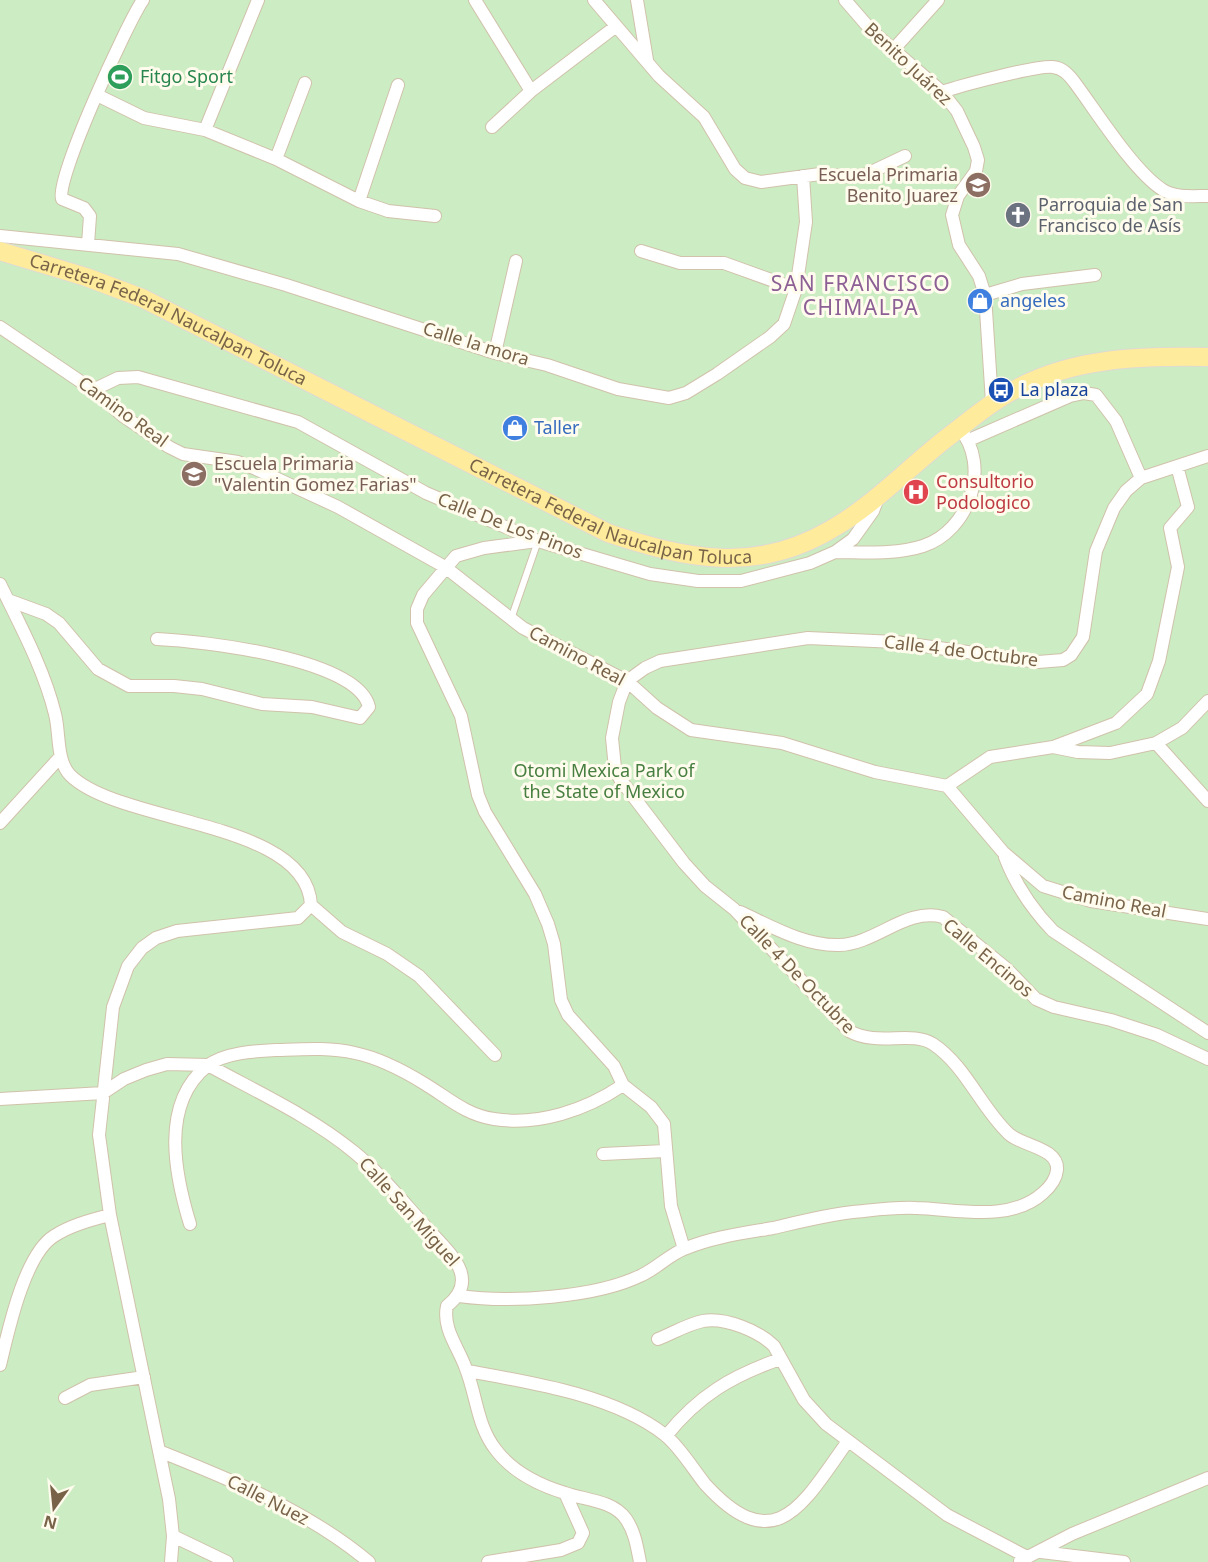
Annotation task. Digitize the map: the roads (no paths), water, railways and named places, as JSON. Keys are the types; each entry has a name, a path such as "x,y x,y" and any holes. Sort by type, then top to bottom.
{"main road":[{"name":"Carretera Federal Naucalpan Toluca","path":"0,251 86,277 142,298 608,533 651,547 698,557 740,559 780,552 832,530 964,434 992,402 1048,375 1099,361 1143,356 1208,357"}],"street":[{"path":"88,244 90,216 84,208 62,199 60,193 65,171 97,95 136,10 143,0"},
{"path":"205,130 258,0"},
{"path":"475,0 531,91"},
{"path":"594,0 659,76 704,117 735,169 745,178 769,182 803,176 867,174 905,156"},
{"path":"637,0 647,60"},
{"name":"Benito Juárez","path":"845,0 893,50 942,92 957,111 978,160 976,171 957,196 952,214 953,227 960,245 979,276 985,295 992,402"},
{"path":"893,50 938,0"},
{"path":"492,127 531,91 615,27"},
{"path":"942,92 1030,69 1055,67 1066,72 1134,161 1163,190 1175,195 1208,196"},
{"path":"276,159 305,83"},
{"path":"359,201 398,85"},
{"path":"97,95 144,118 205,130 276,159 359,201 388,211 435,216"},
{"name":"Calle la mora","path":"0,236 178,254 286,285 495,353 548,365 618,389 669,398 686,393 770,337 784,324 796,289 806,208 803,176"},
{"path":"640,250 680,263 730,265 796,289"},
{"path":"495,353 516,261"},
{"path":"985,295 1022,284 1095,275"},
{"name":"Camino Real","path":"0,327 93,390 123,416 169,447 197,457 238,462 270,474 338,507 445,567 511,619 627,681 657,708 691,730 782,743 874,772 947,786 1003,852 1043,886 1063,894 1208,919"},
{"name":"Calle De Los Pinos","path":"93,390 118,378 138,377 270,412 307,427 426,493 538,541 650,574 698,580 741,581 788,571 835,552 860,531 880,493"},
{"path":"835,552 883,552 923,546 951,528 971,499 974,488 974,462 964,434 1070,396 1084,393 1096,395 1116,421 1141,478"},
{"name":"Calle 4 de Octubre","path":"627,681 645,668 676,657 808,638 896,642 1038,662 1063,660 1071,655 1083,637 1092,569 1106,525 1126,491 1141,478 1208,456"},
{"path":"947,786 990,757 1053,747 1116,723 1138,705 1153,681 1178,567 1170,528 1188,507 1177,466"},
{"path":"459,1296 511,1297 603,1290 643,1275 684,1249 671,1206 664,1124 660,1116 623,1085 614,1066 568,1015 561,1000 554,944 548,924 535,894 485,813 478,795 462,716 417,622 417,609 423,595 456,556 468,551 538,541"},
{"path":"0,584 51,696 61,756 68,773 84,786 108,797 227,832 268,850 291,867 306,883 311,905 342,932 387,954 419,976 495,1055"},
{"path":"8,600 46,614 59,623 98,669 129,686 174,686 202,689 262,704 312,707 360,718 369,707 368,700 361,691 345,679 312,664 187,640 157,639"},
{"name":"Calle 4 De Octubre","path":"627,681 615,717 612,738 615,768 632,796 684,863 705,886 734,909 849,1031 873,1040 921,1040 932,1044 976,1090 997,1122 1012,1137 1054,1158 1057,1167 1056,1178 1049,1188 1021,1207 1000,1212 914,1207 850,1212 732,1236 684,1249"},
{"path":"1053,747 1095,754 1135,749 1156,743 1182,728 1208,701"},
{"path":"1156,743 1208,801"},
{"path":"0,823 61,756"},
{"path":"1003,852 1013,879 1036,914 1053,931 1208,1033"},
{"path":"171,1562 173,1536 159,1451 110,1215 99,1135 113,1007 128,966 142,948 156,938 177,931 298,918 311,905"},
{"name":"Calle Encinos","path":"734,909 801,938 839,945 864,941 918,916 931,914 943,917 1007,969 1036,999 1054,1007 1111,1020 1157,1035 1208,1059"},
{"path":"190,1224 176,1166 176,1126 189,1088 208,1065 230,1056 307,1049 355,1053 392,1066 464,1110 497,1120 549,1117 570,1112 606,1097 623,1085"},
{"name":"Calle San Miguel","path":"103,1093 124,1079 168,1064 208,1065 311,1121 373,1168 456,1262 462,1273 463,1283 459,1296 447,1306 445,1316 467,1371 483,1430 496,1450 532,1480 612,1507 626,1518 635,1538 640,1562"},
{"path":"0,1099 103,1093"},
{"path":"603,1154 665,1151"},
{"path":"0,1365 14,1309 39,1254 52,1237 75,1225 110,1215"},
{"path":"658,1339 705,1320 744,1328 768,1340 804,1400 826,1424 947,1515 1023,1559 1041,1552 1080,1530 1208,1478"},
{"path":"666,1436 689,1409 714,1388 780,1359"},
{"path":"467,1371 533,1383 612,1407 637,1418 666,1436 725,1506 743,1519 764,1523 792,1515 848,1441"},
{"path":"65,1398 90,1385 144,1377"},
{"name":"Calle Nuez","path":"159,1451 234,1481 273,1501 326,1530 369,1562"},
{"path":"488,1562 561,1550 578,1544 583,1533 565,1493"},
{"path":"173,1536 227,1562"},
{"path":"1041,1552 1124,1562"}],"lane":[{"path":"511,619 538,541"}],"place":[{"name":"Fitgo Sport","path":"120,77"},
{"name":"Escuela Primaria Benito Juarez","path":"978,185"},
{"name":"Parroquia de San Francisco de Asís","path":"1018,215"},
{"name":"angeles","path":"980,301"},
{"name":"La plaza","path":"1001,390"},
{"name":"Taller","path":"515,428"},
{"name":"Escuela Primaria \"Valentin Gomez Farias\"","path":"194,474"},
{"name":"Consultorio Podologico","path":"916,492"}],"district":[{"name":"SAN FRANCISCO CHIMALPA","path":"861,296"}],"park label":[{"name":"Otomi Mexica Park of the State of Mexico","path":"604,781"}]}
